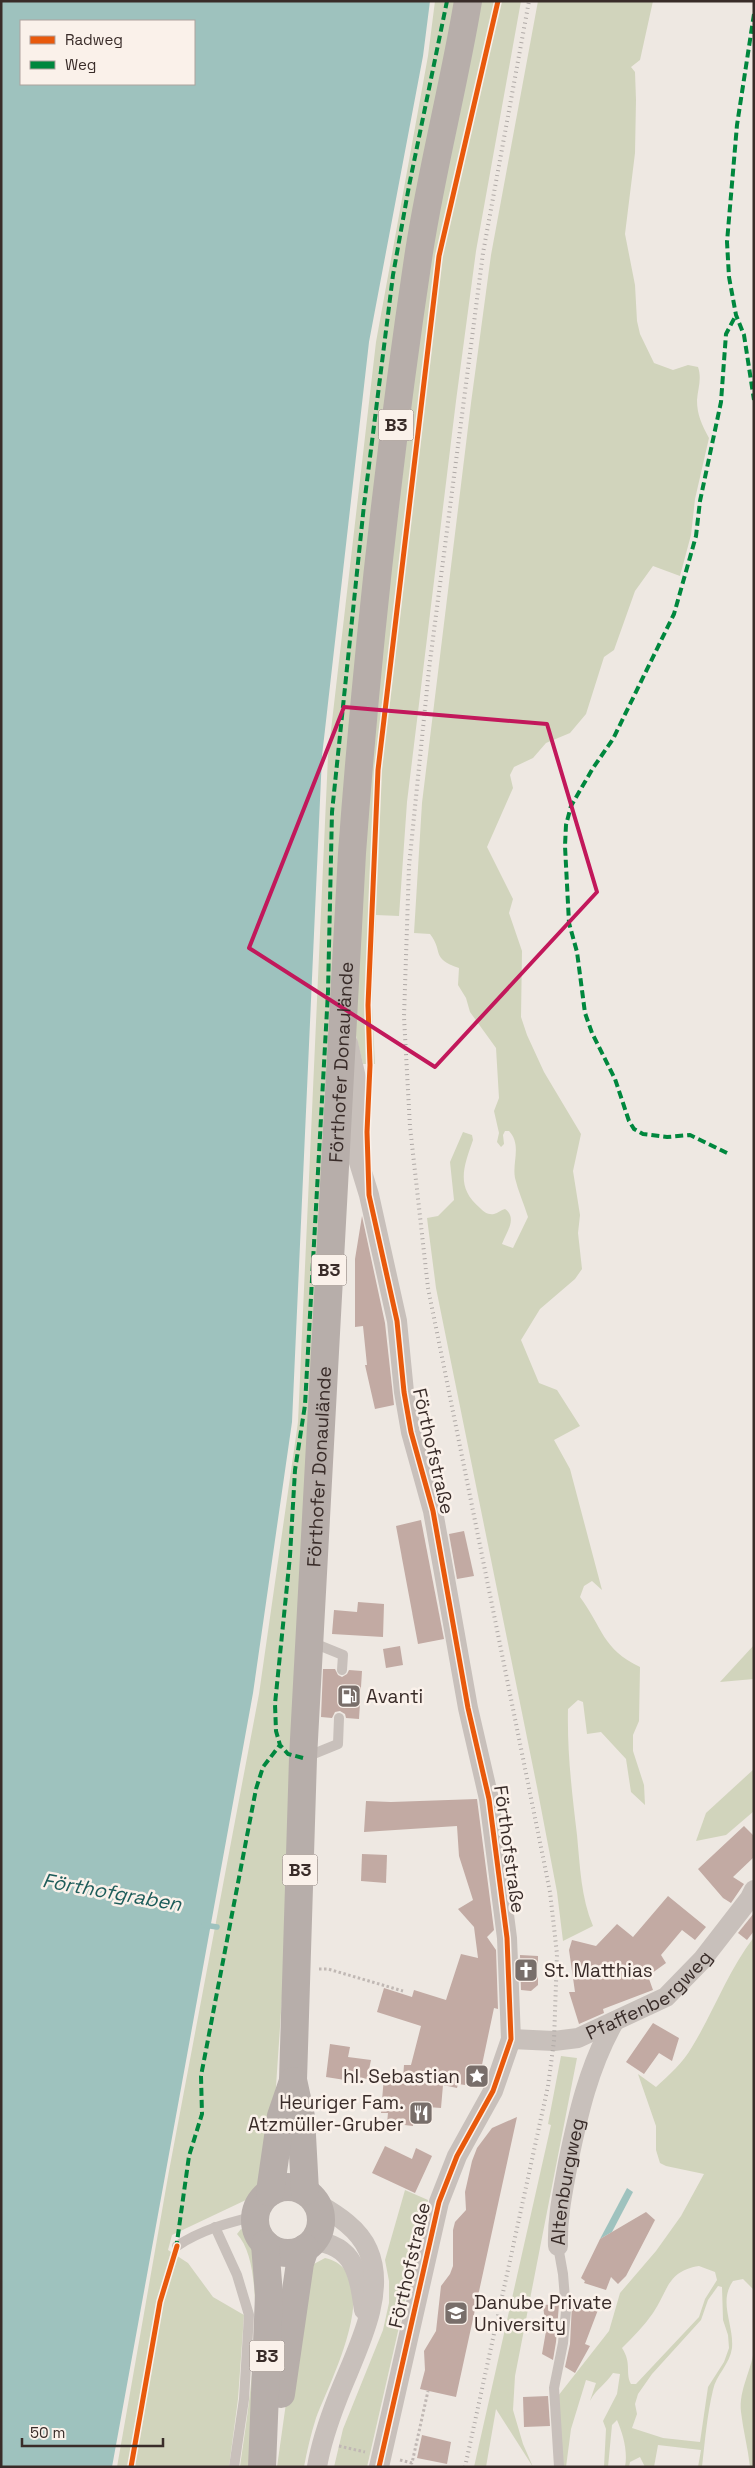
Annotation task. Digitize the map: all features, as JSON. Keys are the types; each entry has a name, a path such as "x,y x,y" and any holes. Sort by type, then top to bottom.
{"main road":[{"name":"Förthofer Donaulände","path":"312,2198 301,2117 293,2080 303,1758 352,853 361,734 400,386 420,250 468,1"},
{"name":"Förthofer Donaulände","path":"270,2192 281,2116 293,2080"},
{"path":"270,2192 288,2186 312,2198"},
{"name":"B3","path":"264,2467 269,2295 265,2244 255,2226 255,2216 262,2198 270,2192"},
{"name":"B3","path":"264,2467 278,2415 300,2263 309,2244 318,2234 321,2219 312,2198"},
{"path":"265,2244 285,2253 309,2244"}],"street":[{"name":"Förthofstraße","path":"343,1022 356,1078 354,1146 369,1196 397,1322 410,1432 433,1511 468,1708 490,1799 507,1938 511,2038 493,2091 457,2156 439,2202 381,2459"},
{"name":"Pfaffenbergweg","path":"511,2038 554,2041 578,2038 666,1996 702,1960 750,1898 754,1890"},
{"name":"Altenburgweg","path":"558,2246 557,2218 574,2134 590,2071 614,2022"},
{"path":"312,2198 348,2225 368,2248 373,2264 374,2279 366,2324 328,2424 317,2467"},
{"path":"309,2244 335,2246 354,2266 359,2279 366,2324"}],"lane":[{"path":"310,1641 343,1655 342,1670"},
{"path":"303,1758 338,1744 339,1718"},
{"path":"177,2246 193,2236 215,2227 255,2216"},
{"path":"215,2227 237,2275 249,2315 244,2399 234,2467"},
{"name":"Altenburgweg","path":"558,2246 566,2310 564,2343 554,2388 559,2467"}],"path":[{"path":"311,1968 328,1969 403,1992"},
{"path":"349,2448 381,2459 412,2462 428,2391"}],"highlighted area":[{"path":"344,707 547,724 597,892 435,1067 249,948"}],"green space":[{"path":"435,1 459,1 391,385 274,2116 259,2182 248,2199 172,2235 168,2250 188,2263 213,2297 244,2315 238,2399 229,2467 117,2467 169,2171 259,1694 298,1422 328,756 376,342 428,56"},
{"path":"478,1 521,1 476,251 456,401 407,802 399,916 376,915 372,1005 375,1064 363,1064 352,1020 370,745 429,252"},
{"path":"538,1 653,1 640,60 631,67 635,72 635,153 625,234 635,285 637,321 640,334 654,363 673,370 688,365 698,367 700,380 697,400 698,410 709,438 695,499 691,535 680,576 653,566 635,591 614,650 604,657 586,714 570,733 546,743 533,758 514,767 510,775 513,788 487,847 513,899 509,913 522,951 521,1017 544,1072 581,1134 573,1171 580,1215 578,1233 582,1269 575,1279 540,1309 521,1340 539,1383 557,1390 580,1426 554,1440 570,1469 602,1590 592,1581 584,1586 580,1597 610,1645 627,1660 640,1667 639,1721 633,1735 633,1751 644,1785 645,1805 631,1792 626,1759 601,1732 587,1734 583,1702 578,1700 568,1709 570,1772 580,1870 583,1893 593,1926 563,1941 557,1892 537,1787 436,1288 427,1218 438,1216 454,1200 450,1162 463,1132 472,1135 473,1140 465,1167 464,1184 467,1192 472,1200 486,1213 494,1214 505,1209 511,1217 510,1226 502,1244 513,1248 528,1217 515,1178 516,1148 513,1136 509,1131 505,1131 503,1135 504,1144 501,1147 497,1142 499,1133 494,1111 499,1098 496,1048 470,1012 466,998 458,985 459,968 441,958 430,934 414,933 422,803 471,403 491,255"},
{"path":"754,1645 754,1679 720,1682"},
{"path":"754,1769 754,1811 726,1835 696,1841 706,1813"},
{"path":"754,1937 754,2294 753,2289 743,2279 733,2281 729,2289 727,2305 732,2348 729,2359 713,2390 702,2467 698,2467 701,2450 658,2445 654,2467 645,2467 640,2457 630,2462 629,2467 625,2467 624,2443 617,2420 612,2425 608,2467 604,2467 606,2429 603,2421 617,2394 620,2374 613,2373 590,2401 596,2383 586,2380 571,2429 566,2467 562,2467 558,2396 609,2331 620,2293 656,2251 681,2216 704,2174 660,2163 656,2150 656,2126 638,2074 656,2087 680,2064 700,2033","holes":["699,2266 715,2272 717,2280 705,2299 699,2317 636,2384 631,2384 628,2376 627,2358 622,2348 650,2318 674,2277 680,2272","718,2286 722,2287 723,2320 728,2335 729,2348 724,2362 708,2387 700,2442 663,2438 632,2428 637,2414 635,2404 638,2394 652,2374 701,2320 708,2300"]},
{"path":"561,2056 577,2058 515,2376 513,2410 523,2444 533,2467 496,2409 486,2467 474,2467 551,2125 548,2124"},
{"path":"405,2190 428,2200 367,2467 334,2467 343,2429 383,2330 389,2303 389,2281 385,2260"},
{"path":"241,2229 244,2230 259,2266 250,2467 240,2467 251,2381 255,2311 253,2279 247,2253 237,2234"},
{"path":"325,2258 343,2268 352,2284 353,2306 349,2330 332,2380 316,2418 304,2467 277,2467 296,2332 312,2265"},
{"path":"754,2347 754,2467 750,2467 741,2404"}],"water":[{"path":"1,1 430,1 423,56 369,342 322,756 292,1422 253,1693 112,2467 1,2467"},
{"path":"627,2188 633,2192 612,2232 600,2239"}],"building":[{"path":"362,1216 385,1323 394,1405 375,1409 365,1365 367,1365 363,1326 355,1327 355,1259"},
{"path":"421,1520 444,1639 418,1644 396,1526"},
{"path":"464,1531 474,1576 457,1579 449,1534"},
{"path":"358,1602 384,1604 383,1637 332,1634 334,1610 357,1612"},
{"path":"400,1646 403,1665 386,1668 383,1649"},
{"path":"323,1669 335,1669 338,1675 342,1677 349,1670 362,1671 359,1719 346,1718 345,1714 340,1711 335,1712 332,1718 321,1717"},
{"path":"477,1799 494,1930 487,1937 496,1950 498,2009 494,2008 479,2079 466,2076 465,2085 458,2084 457,2088 443,2085 441,2108 414,2106 413,2126 387,2123 388,2113 381,2113 384,2076 403,2078 404,2065 411,2065 421,2026 377,2012 384,1988 412,1997 414,1990 446,2000 461,1954 478,1958 474,1927 458,1909 473,1900 459,1856 457,1826 364,1832 366,1801"},
{"path":"744,1826 754,1836 754,1857 733,1877 744,1884 731,1903 723,1898 698,1869"},
{"path":"362,1854 387,1855 386,1883 361,1881"},
{"path":"668,1896 706,1927 695,1940 682,1930 661,1955 666,1963 648,1976 653,1990 603,2009 604,2013 579,2024 569,1992 575,1992 569,1950 572,1940 596,1946 617,1924 633,1937"},
{"path":"754,1913 754,1931 747,1940 738,1933"},
{"name":"St. Matthias","path":"520,1955 538,1956 538,1985 531,1991 521,1990"},
{"path":"653,2023 679,2038 672,2061 659,2053 644,2074 626,2062"},
{"path":"330,2044 350,2047 348,2057 371,2060 367,2079 354,2076 345,2080 326,2077"},
{"path":"517,2117 456,2397 420,2389 425,2370 424,2351 436,2331 441,2286 450,2274 453,2266 453,2230 455,2222 466,2210 465,2192 472,2161 477,2148 492,2128"},
{"path":"385,2146 412,2159 416,2148 432,2156 415,2193 372,2173"},
{"path":"646,2212 655,2220 626,2276 618,2284 611,2277 606,2290 584,2283 585,2281 581,2278 600,2239"},
{"path":"601,2302 585,2344 590,2346 575,2373 565,2367 570,2344 572,2304"},
{"path":"559,2304 553,2360 542,2354 546,2331 543,2305"},
{"path":"548,2396 550,2426 524,2427 523,2397"},
{"path":"422,2435 451,2442 447,2464 417,2458"}],"waterway":[{"name":"Förthofgraben","path":"204,1925 217,1927"}],"railway":[{"path":"465,2467 548,2086 554,2041 557,1954 550,1892 428,1288 410,1127 404,1017 409,866 429,669 483,253 529,1"}],"marked path":[{"path":"303,1758 288,1754 280,1745 276,1731 275,1704 290,1556 295,1470 305,1405 328,992 332,812 364,505 393,275 409,186 447,1"},
{"path":"754,14 737,125 727,242 729,277 736,315 744,335 754,400"},
{"path":"727,1153 690,1135 667,1137 643,1134 634,1129 629,1121 615,1079 592,1033 585,1013 577,952 569,923 565,846 566,825 571,806 593,768 613,739 674,614 696,536 700,501 721,402 726,334 736,315"},
{"path":"176,2249 189,2156 202,2114 201,2076 256,1789 263,1767 280,1745"}],"cycle path":[{"path":"379,2467 439,2202 457,2156 493,2091 511,2039 507,1938 489,1799 468,1708 433,1511 411,1432 404,1392 397,1321 369,1195 367,1132 370,1065 368,1005 378,770 439,256 498,1"},
{"path":"131,2467 160,2302 177,2246"}],"place":[{"name":"Avanti","path":"349,1696"},
{"name":"St. Matthias","path":"526,1970"},
{"name":"hl. Sebastian","path":"477,2076"},
{"name":"Heuriger Fam. Atzmüller-Gruber","path":"421,2113"},
{"name":"Danube Private University","path":"456,2313"}]}
